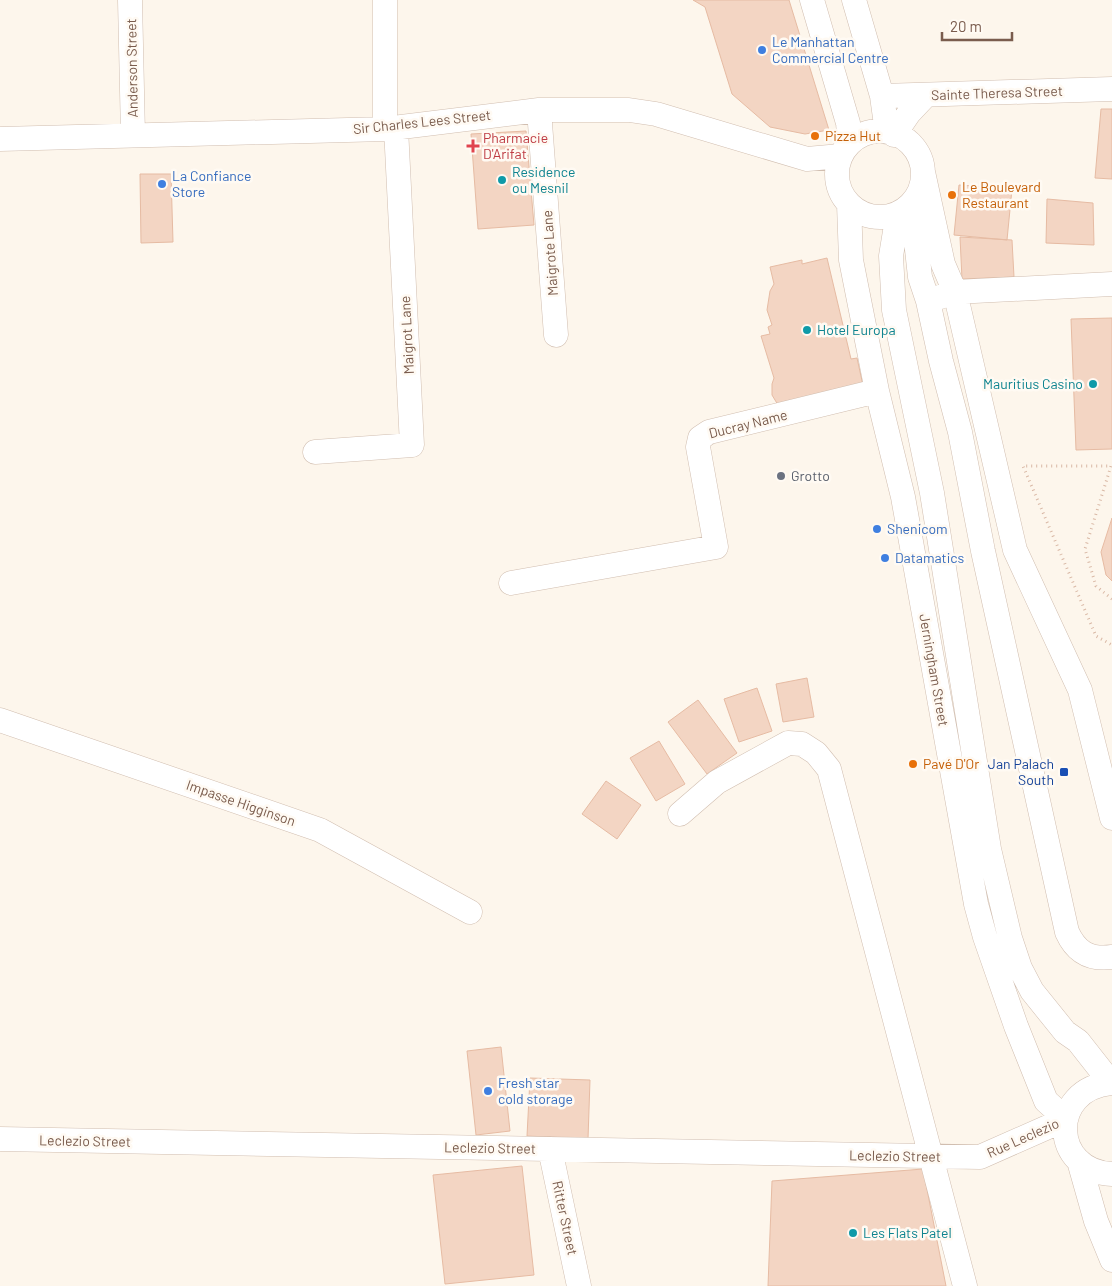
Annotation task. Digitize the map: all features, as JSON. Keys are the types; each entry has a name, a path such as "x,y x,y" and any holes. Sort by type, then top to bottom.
{"street":[{"name":"Anderson Street","path":"130,0 133,136"},
{"path":"385,0 391,128"},
{"path":"812,0 848,124 846,149 837,168 837,181 844,195 863,214 881,217 905,208 920,189 923,172"},
{"path":"854,0 891,134"},
{"name":"Sainte Theresa Street","path":"882,96 1112,89"},
{"path":"891,134 926,95"},
{"name":"Sir Charles Lees Street","path":"0,140 391,128 539,110 629,110 656,114 807,159 844,195"},
{"name":"Maigrote Lane","path":"539,110 556,335"},
{"name":"Maigrot Lane","path":"315,452 412,446 391,128"},
{"path":"846,149 864,134 875,132 901,137 912,146 919,158 944,264 955,292 1015,550 1080,690 1112,818"},
{"name":"Sir Charles Lees Street","path":"807,159 846,149"},
{"name":"Jerningham Street","path":"844,195 851,260 877,391 903,497 976,904 985,937 1016,1026 1046,1101 1066,1119"},
{"path":"905,208 920,277 928,301 941,361 960,432 987,570 1067,932 1072,942 1090,956 1112,957"},
{"name":"Jerningham Street","path":"905,208 891,256 894,310 932,493 989,849 1008,929 1020,968 1032,991 1049,1014 1065,1032 1078,1041 1112,1082"},
{"path":"928,301 955,292 1112,284"},
{"name":"Ducray Name","path":"511,583 716,547 698,447 700,438 708,432 877,391"},
{"name":"Impasse Higginson","path":"0,720 320,830 470,912"},
{"path":"680,814 717,782 788,742 802,744 816,753 829,769 964,1286"},
{"path":"1112,1082 1096,1085 1082,1093 1072,1104 1066,1119 1065,1130 1067,1142 1079,1161 1090,1169 1102,1174 1112,1174"},
{"name":"Rue Leclezio","path":"980,1157 1066,1119"},
{"name":"Leclezio Street","path":"0,1139 980,1157"},
{"name":"Ritter Street","path":"550,1149 579,1286"},
{"path":"1079,1161 1096,1221 1112,1260"}],"path":[{"path":"1112,600 1096,586 1085,549 1111,466 1023,466 1096,636 1112,645"}],"building":[{"name":"Le Manhattan Commercial Centre","path":"693,0 789,0 829,130 805,134 770,127 732,94 705,7"},
{"path":"1101,109 1112,109 1112,179 1095,178"},
{"name":"Residence ou Mesnil","path":"526,131 534,225 478,229 471,134"},
{"path":"140,174 171,174 173,242 141,243"},
{"path":"959,185 1012,189 1007,240 954,235"},
{"path":"1047,199 1093,203 1094,245 1046,243"},
{"path":"960,237 1012,240 1014,277 962,279"},
{"name":"Hotel Europa","path":"827,258 851,359 857,358 864,390 778,405 772,395 774,378 761,336 770,334 768,327 772,325 767,310 770,291 774,284 770,267 802,260 802,264"},
{"name":"Mauritius Casino","path":"1112,318 1112,449 1076,450 1071,319"},
{"path":"1112,518 1112,581 1106,575 1101,552"},
{"path":"807,678 814,717 783,722 776,684"},
{"path":"757,688 772,731 739,742 724,699"},
{"path":"698,700 737,753 707,774 668,722"},
{"path":"659,741 685,784 656,801 630,758"},
{"path":"606,781 641,805 617,839 582,814"},
{"name":"Fresh star cold storage","path":"501,1047 510,1131 476,1135 467,1051"},
{"path":"530,1078 590,1080 588,1139 527,1136"},
{"path":"522,1166 534,1275 445,1284 433,1175"},
{"name":"Les Flats Patel","path":"923,1169 946,1286 768,1286 772,1181"}],"place":[{"name":"Le Manhattan Commercial Centre","path":"762,50"},
{"name":"Pizza Hut","path":"815,136"},
{"name":"Pharmacie D'Arifat","path":"473,146"},
{"name":"Residence ou Mesnil","path":"502,180"},
{"name":"La Confiance Store","path":"162,184"},
{"name":"Le Boulevard Restaurant","path":"952,195"},
{"name":"Hotel Europa","path":"807,330"},
{"name":"Mauritius Casino","path":"1093,384"},
{"name":"Grotto","path":"781,476"},
{"name":"Shenicom","path":"877,529"},
{"name":"Datamatics","path":"885,558"},
{"name":"Pavé D'Or","path":"913,764"},
{"name":"Jan Palach South","path":"1064,772"},
{"name":"Fresh star cold storage","path":"488,1091"},
{"name":"Les Flats Patel","path":"853,1233"}]}
